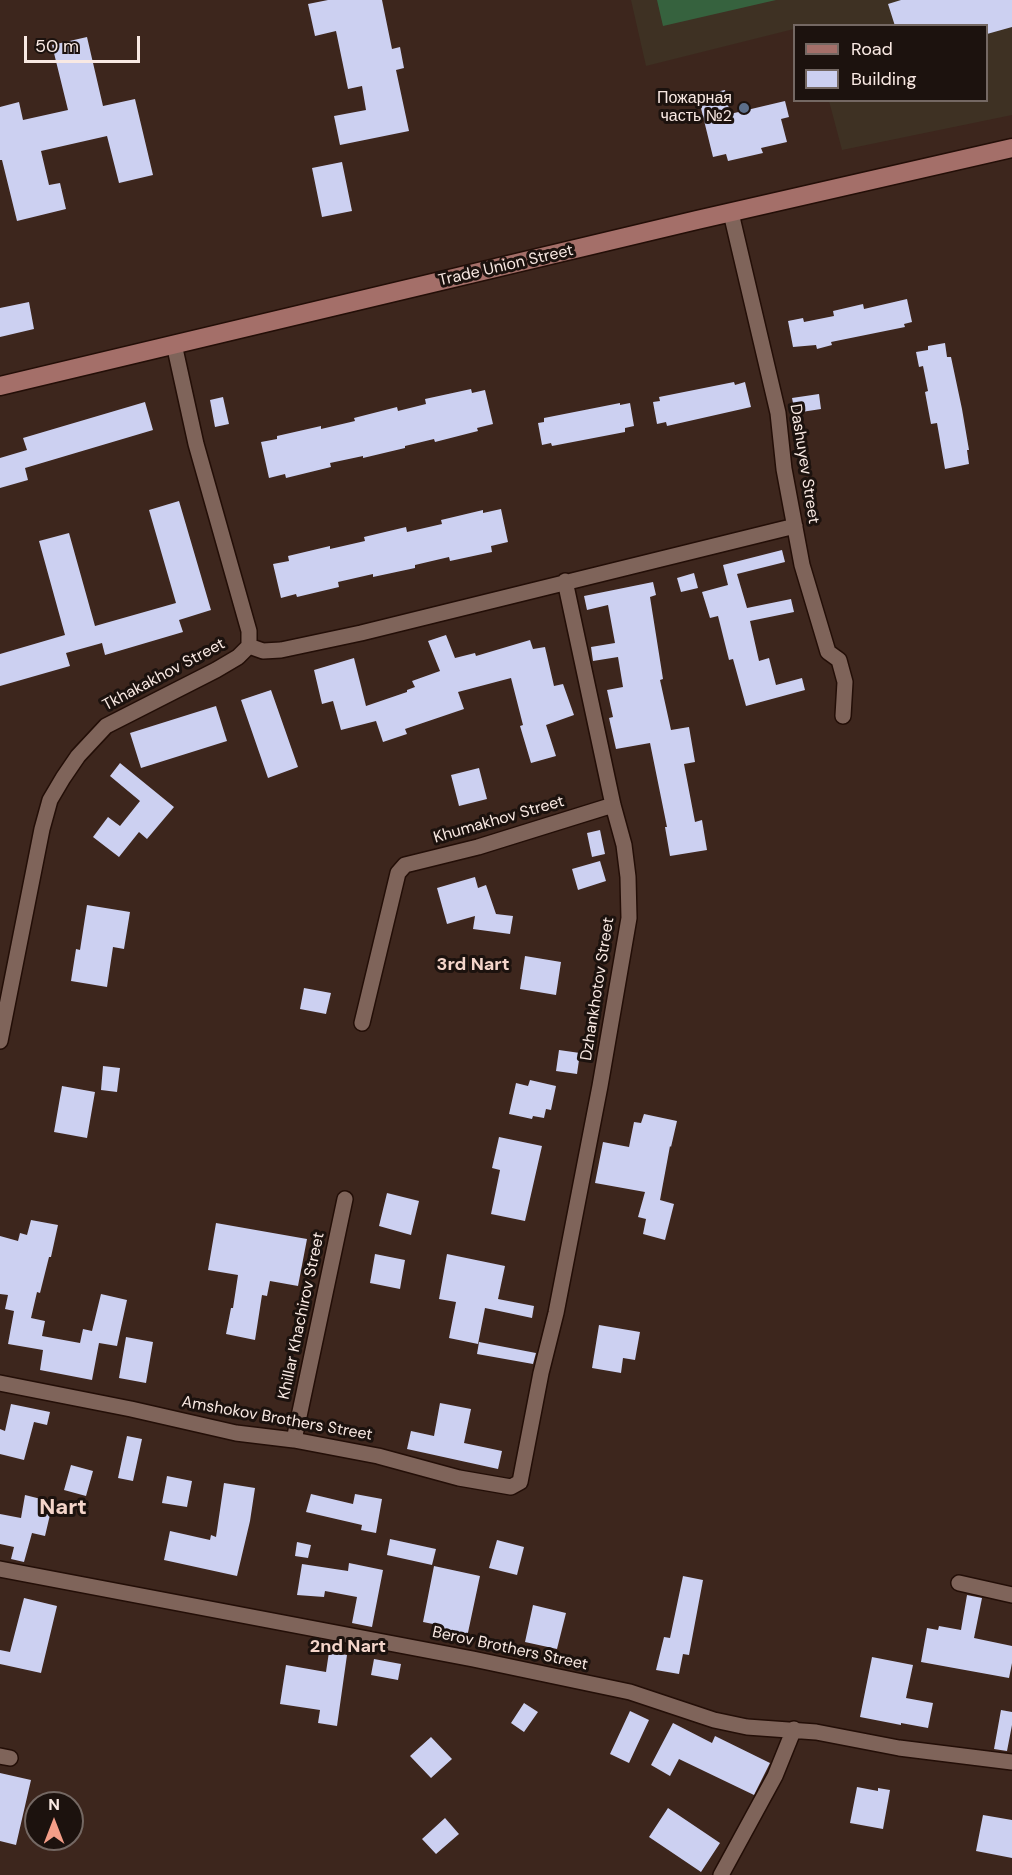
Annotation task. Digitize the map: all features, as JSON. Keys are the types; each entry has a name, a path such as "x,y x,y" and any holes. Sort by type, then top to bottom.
{"street":[{"name":"Trade Union Street","path":"0,386 1012,148"},
{"name":"Dashuyev Street","path":"731,213 778,413 784,469 802,565 828,652 839,660 845,681 843,716"},
{"path":"174,344 196,444 249,631 249,646"},
{"path":"565,581 795,526"},
{"name":"Tkhakakhov Street","path":"0,1041 42,829 50,800 78,756 106,726 216,670 238,657 249,646 263,651 280,650 361,633 565,581"},
{"name":"Dzhankhotov Street","path":"511,1487 520,1482 524,1469 541,1373 553,1327 600,1086 629,918 628,877 624,845 613,805 565,581"},
{"name":"Khumakhov Street","path":"362,1023 398,873 405,865 478,847 613,805"},
{"name":"Khillar Khachirov Street","path":"294,1440 345,1199"},
{"name":"Amshokov Brothers Street","path":"0,1383 236,1433 294,1440 378,1456 459,1478 511,1487"},
{"name":"Berov Brothers Street","path":"0,1569 473,1659 630,1692 714,1720 747,1727 816,1732 899,1748 1012,1762"},
{"path":"959,1583 1012,1595"},
{"path":"721,1875 775,1776 794,1730"}],"shaded area":[{"path":"631,0 1012,0 1012,115 842,150 829,102 988,102 988,24 793,24 793,29 646,66"}],"green space":[{"path":"657,0 776,0 663,26"}],"building":[{"path":"328,0 382,0 392,49 400,47 404,68 396,70 409,131 340,145 334,116 366,110 362,86 348,89 336,31 315,36 308,4"},
{"path":"901,0 1012,0 1012,27 988,34 988,24 894,24 888,4"},
{"path":"87,37 103,106 135,99 153,175 119,183 107,136 41,151 49,185 60,183 66,209 17,221 2,160 0,160 0,107 19,102 23,120 68,110 52,45"},
{"path":"725,90 730,114 785,101 789,117 781,119 787,142 761,148 763,153 728,161 726,154 713,157 698,96"},
{"path":"342,162 352,211 322,217 312,168"},
{"path":"907,299 912,322 904,324 905,327 831,342 832,345 817,349 816,345 793,347 788,321 803,318 804,322 834,316 833,311 863,304 864,309"},
{"path":"29,302 34,329 0,337 0,308"},
{"path":"945,343 947,357 951,357 962,409 969,464 945,469 937,423 931,424 923,366 919,367 916,352 928,350 928,346"},
{"path":"734,382 735,385 745,382 751,407 667,426 666,422 657,424 653,402 660,401 659,397"},
{"path":"471,389 472,393 485,390 493,424 477,428 478,431 435,442 434,439 363,458 363,456 330,463 331,467 286,478 285,474 269,478 261,442 321,426 321,429 355,421 354,418 397,407 398,411 426,404 425,399"},
{"path":"819,394 821,409 795,413 792,398"},
{"path":"223,397 229,424 215,427 210,400"},
{"path":"145,402 153,430 25,468 28,480 0,488 0,458 27,450 23,438"},
{"path":"620,403 620,405 630,403 634,426 625,428 625,432 552,446 551,443 542,445 538,423 544,422 544,418"},
{"path":"179,501 211,610 179,620 183,632 105,655 102,643 66,653 70,666 0,686 0,654 65,635 39,541 69,533 95,626 176,603 149,510"},
{"path":"501,509 508,542 491,546 492,552 450,561 449,557 415,565 415,568 338,582 339,587 297,597 296,594 281,598 273,564 289,561 288,556 365,541 364,537 406,527 407,532 442,524 441,520 483,510 483,513"},
{"path":"782,550 785,562 737,574 747,608 791,599 794,612 750,621 759,661 769,658 776,685 802,678 805,690 746,706 733,659 729,660 718,616 710,618 702,592 728,585 723,565"},
{"path":"694,573 698,588 681,592 677,578"},
{"path":"653,582 656,595 650,597 663,679 660,680 671,730 689,727 695,762 684,764 695,822 702,820 707,850 670,856 665,827 667,827 650,743 616,749 609,718 613,717 607,690 623,687 618,657 593,661 591,647 615,643 608,605 587,610 584,596"},
{"path":"446,635 455,658 475,653 476,656 530,640 533,649 545,647 554,686 563,684 574,715 546,725 556,756 531,763 520,726 523,725 511,678 458,692 464,709 405,729 407,734 383,742 376,721 341,730 333,701 322,704 314,670 354,658 366,706 407,692 415,687 412,681 440,671 428,641"},
{"path":"271,690 298,767 268,778 241,700"},
{"path":"216,706 227,741 141,768 130,733"},
{"path":"120,763 174,807 147,839 139,832 119,857 93,837 108,817 120,826 140,801 110,776"},
{"path":"479,768 487,799 459,806 451,775"},
{"path":"600,830 605,854 592,857 587,833"},
{"path":"600,861 606,881 578,890 572,869"},
{"path":"475,877 478,888 486,885 496,914 513,916 510,934 473,929 475,916 447,924 437,888"},
{"path":"87,905 130,912 124,949 113,947 107,987 71,981 76,949 80,950"},
{"path":"525,956 561,962 556,995 520,989"},
{"path":"304,988 331,993 326,1014 300,1009"},
{"path":"559,1050 580,1053 577,1074 556,1071"},
{"path":"103,1066 120,1068 117,1092 101,1090"},
{"path":"530,1080 556,1086 551,1110 546,1109 544,1118 533,1116 532,1119 509,1114 516,1083 528,1086"},
{"path":"62,1086 95,1092 87,1138 54,1132"},
{"path":"644,1114 677,1121 660,1200 674,1204 665,1240 643,1234 646,1219 638,1217 645,1192 595,1183 603,1142 629,1147 634,1122 641,1123"},
{"path":"499,1137 542,1146 525,1221 491,1214 500,1170 492,1168"},
{"path":"387,1193 419,1201 411,1235 379,1226"},
{"path":"31,1220 58,1225 51,1257 49,1257 40,1293 37,1292 31,1318 45,1321 42,1336 80,1343 83,1329 92,1331 101,1294 127,1300 117,1346 99,1343 92,1380 40,1370 43,1350 8,1344 14,1311 5,1309 8,1295 0,1294 0,1236 18,1241 20,1233 27,1235"},
{"path":"216,1223 307,1239 298,1286 270,1281 267,1296 262,1295 255,1340 226,1334 238,1275 208,1270"},
{"path":"375,1254 405,1260 400,1289 370,1283"},
{"path":"447,1254 505,1266 498,1299 534,1306 532,1318 485,1308 478,1344 449,1338 456,1302 439,1299"},
{"path":"599,1325 640,1332 635,1360 623,1358 621,1373 592,1368"},
{"path":"126,1337 153,1342 146,1383 119,1378"},
{"path":"479,1342 536,1353 533,1364 477,1354"},
{"path":"440,1403 471,1409 464,1443 502,1451 498,1469 407,1449 411,1431 434,1436"},
{"path":"11,1404 50,1412 47,1425 34,1422 24,1460 0,1454 0,1429 5,1431"},
{"path":"127,1436 142,1439 133,1481 118,1478"},
{"path":"71,1465 93,1471 86,1496 64,1490"},
{"path":"167,1476 192,1481 187,1507 162,1503"},
{"path":"224,1483 255,1488 237,1576 164,1560 170,1531 210,1540 211,1535 216,1537"},
{"path":"311,1494 353,1504 355,1494 382,1499 376,1533 361,1530 362,1525 306,1512"},
{"path":"25,1495 53,1502 45,1536 32,1533 24,1562 11,1559 14,1547 0,1544 0,1514 21,1518"},
{"path":"390,1539 436,1549 432,1565 387,1555"},
{"path":"497,1540 524,1547 517,1575 489,1568"},
{"path":"297,1542 311,1545 308,1558 295,1556"},
{"path":"349,1563 383,1570 372,1627 352,1623 357,1597 325,1591 324,1597 297,1595 302,1564 348,1571"},
{"path":"434,1566 480,1576 466,1642 441,1638 443,1626 423,1622"},
{"path":"683,1576 703,1580 689,1655 683,1654 679,1674 656,1670 664,1637 670,1638"},
{"path":"967,1595 982,1598 974,1638 1012,1646 1009,1678 921,1662 927,1628 938,1630 939,1626 961,1630"},
{"path":"24,1598 57,1606 41,1673 0,1664 0,1650 10,1652"},
{"path":"533,1605 566,1613 557,1649 525,1642"},
{"path":"329,1652 347,1655 337,1726 318,1723 320,1710 280,1704 286,1665 326,1672"},
{"path":"872,1657 913,1665 906,1698 933,1703 928,1728 860,1717"},
{"path":"374,1659 401,1664 398,1680 371,1675"},
{"path":"524,1703 538,1712 524,1732 511,1723"},
{"path":"1001,1710 1012,1712 1007,1751 994,1749"},
{"path":"630,1711 649,1720 629,1763 610,1754"},
{"path":"673,1723 712,1743 715,1736 770,1763 754,1795 679,1759 670,1776 651,1765"},
{"path":"431,1737 452,1759 431,1778 410,1756"},
{"path":"0,1773 31,1780 28,1791 24,1791 24,1810 16,1845 0,1841"},
{"path":"857,1787 878,1791 878,1788 890,1790 883,1829 850,1823"},
{"path":"668,1808 720,1843 701,1872 649,1837"},
{"path":"983,1815 1012,1820 1012,1858 976,1851"},
{"path":"445,1818 459,1834 436,1854 422,1839"}],"place":[{"name":"Пожарная часть №2","path":"744,108"}],"district":[{"name":"3rd Nart","path":"473,965"},
{"name":"Nart","path":"63,1508"},
{"name":"2nd Nart","path":"348,1647"}]}
